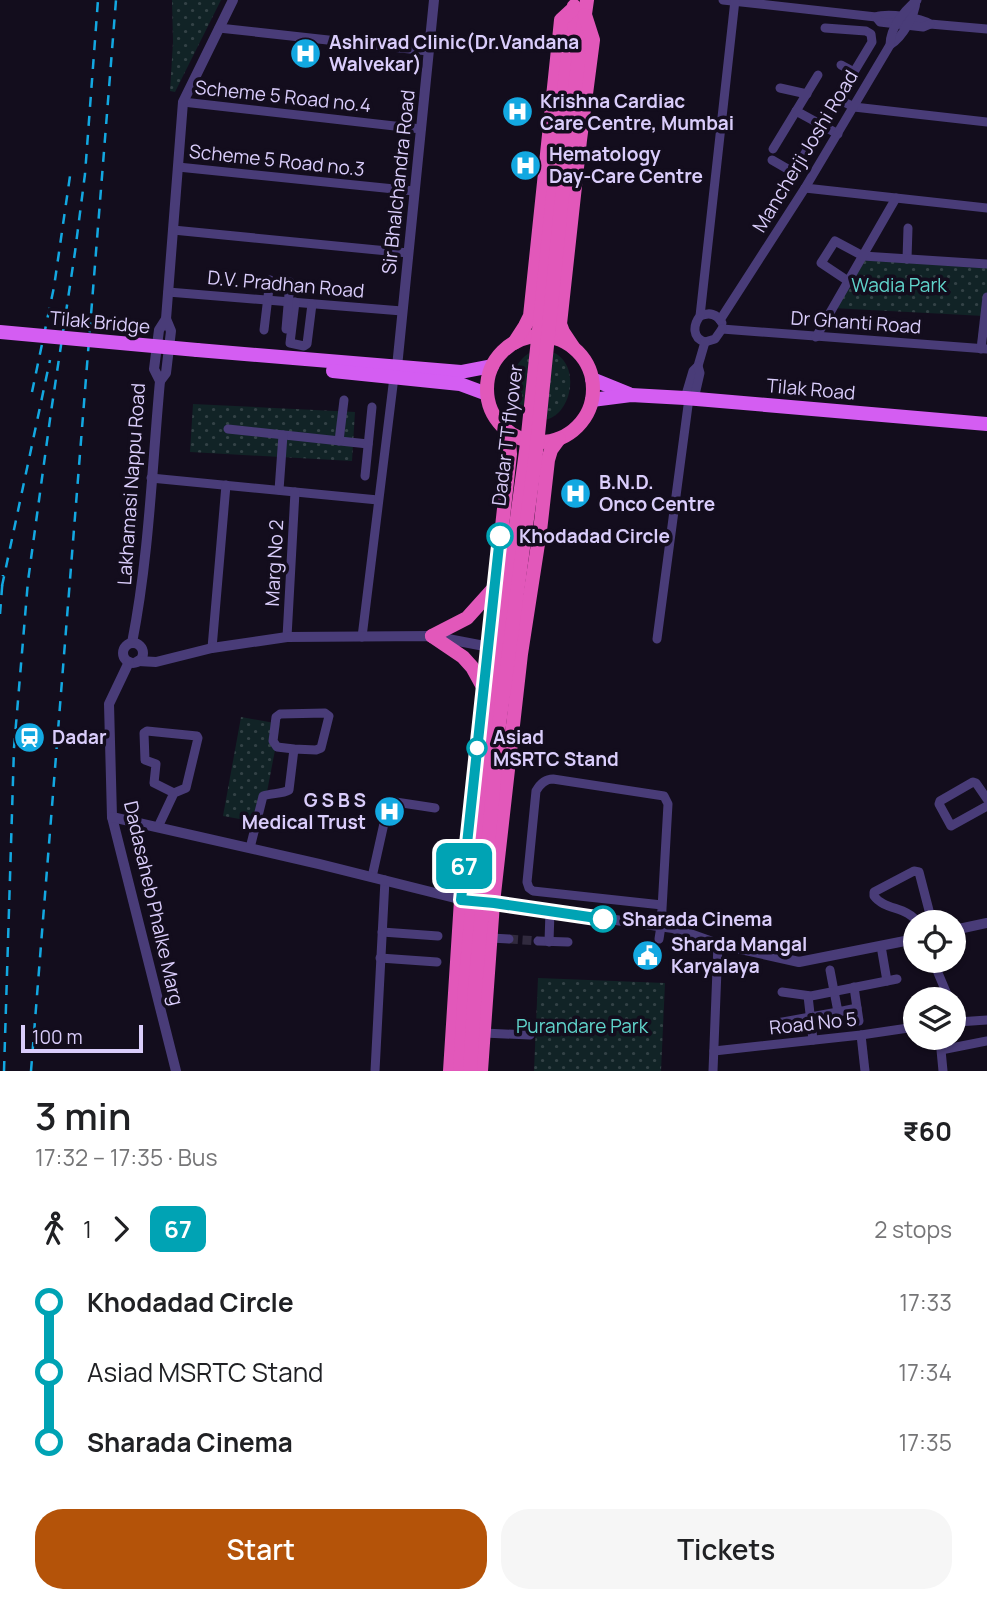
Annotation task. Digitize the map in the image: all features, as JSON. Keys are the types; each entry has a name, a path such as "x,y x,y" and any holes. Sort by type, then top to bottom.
{"highway":[{"path":"514,343 530,316 561,20 587,0"},
{"path":"573,55 578,8"},
{"path":"573,347 544,336 528,337 501,353 492,366 487,394 496,419 505,429 517,437 531,441 559,439 574,430 586,416 592,400 592,379 586,361 562,332 560,324 593,40 578,8"},
{"name":"Dadar TT flyover","path":"460,1071 467,962 489,724 527,443 573,55"},
{"name":"Dadar TT flyover","path":"470,1071 478,950 499,725 537,445 565,167 573,55"},
{"path":"450,1071 461,900 510,454 505,429"},
{"path":"481,1071 494,903 522,649 548,460 559,439"},
{"path":"501,530 540,531"},
{"path":"484,688 463,657 432,636 467,618 495,587"},
{"path":"477,751 510,752"}],"main road":[{"name":"Tilak Bridge","path":"0,332 197,354"},
{"name":"Tilak Bridge","path":"0,340 197,354"},
{"path":"197,354 395,372 461,372 492,366"},
{"path":"395,372 460,384 487,394"},
{"name":"Tilak Road","path":"592,379 631,395"},
{"name":"Tilak Road","path":"592,400 631,395 690,398 987,424"}],"street":[{"name":"Lakhamasi Nappu Road","path":"133,661 142,656 138,644 132,643 146,553 160,381 154,369 159,330 166,319 183,102 233,0"},
{"name":"Sir Bhalchandra Road","path":"362,636 402,311 434,0"},
{"path":"723,0 791,4 855,15 882,15 904,21 925,20 930,24 984,29 987,19"},
{"path":"657,639 690,398 700,373 698,366 705,342 696,337 694,331 700,316 735,1"},
{"name":"Mancherji Joshi Road","path":"705,342 715,339 877,68 890,44 890,36 904,21 908,7 916,1"},
{"path":"838,29 840,13"},
{"path":"853,30 855,15"},
{"path":"219,28 428,51"},
{"path":"772,160 793,171 872,42 872,37 866,31 825,28"},
{"path":"861,60 877,68"},
{"path":"841,65 854,72"},
{"path":"773,149 818,75"},
{"path":"845,86 861,95"},
{"path":"780,88 807,94"},
{"path":"838,99 854,107 987,122"},
{"name":"Scheme 5 Road no.4","path":"183,102 421,129"},
{"path":"796,111 838,134"},
{"path":"830,112 846,120"},
{"path":"815,137 831,146"},
{"path":"803,158 818,166"},
{"name":"Scheme 5 Road no.3","path":"178,167 414,191"},
{"path":"805,188 987,208"},
{"path":"816,337 896,198"},
{"path":"907,259 908,228"},
{"path":"173,230 408,253"},
{"path":"848,281 822,265 821,260 835,241 863,256 987,264"},
{"path":"264,330 270,280"},
{"path":"290,282 290,343 304,346 307,344 312,304"},
{"name":"D.V. Pradhan Road","path":"168,292 268,298 402,311"},
{"path":"984,349 987,297"},
{"path":"285,334 290,300"},
{"path":"700,316 711,313 721,325"},
{"name":"Dr Ghanti Road","path":"721,325 816,337 984,349"},
{"path":"339,441 344,400"},
{"path":"365,476 372,407"},
{"path":"228,429 368,444"},
{"path":"279,490 283,435"},
{"path":"366,458 383,460"},
{"path":"151,478 378,500"},
{"path":"212,648 226,485"},
{"name":"Marg No 2","path":"287,637 295,492"},
{"path":"133,661 156,662 212,648 287,637 432,636 488,647 522,649"},
{"name":"Dadasaheb Phalke Marg","path":"133,661 109,704 112,817 176,1071"},
{"path":"325,713 329,716 321,748 294,749 278,747 272,741 276,717 280,714 325,713"},
{"path":"158,827 174,793 187,788 198,738 147,730 144,733 145,760 156,764 154,783 174,793"},
{"path":"250,848 263,796 289,790 294,749"},
{"path":"659,939 661,926 668,804 664,796 550,779 544,781 536,791 527,884 533,891 662,905"},
{"path":"987,799 973,782 939,804 951,826 987,806"},
{"path":"372,877 389,800 435,808"},
{"path":"112,817 461,900 673,928 718,944 799,962 903,941"},
{"path":"903,912 878,901 874,892 914,871 919,872 929,910"},
{"path":"375,1071 385,880"},
{"path":"566,914 568,894"},
{"path":"549,942 550,911"},
{"path":"966,927 987,923"},
{"path":"382,932 439,936"},
{"path":"491,938 509,939"},
{"path":"538,941 568,942"},
{"path":"713,1071 718,944"},
{"path":"782,992 808,996 892,980 881,946"},
{"path":"380,958 437,962"},
{"path":"830,970 838,1012"},
{"path":"854,987 859,1021"},
{"path":"808,996 813,1040"},
{"path":"777,1023 857,1008"},
{"path":"966,1022 987,1023"},
{"name":"Road No 5","path":"714,1051 903,1029"},
{"path":"484,1032 530,1035"},
{"path":"860,1035 865,1071"},
{"path":"943,1071 941,1050 987,1041"}],"green space":[{"path":"172,0 221,0 175,92 170,91"},
{"name":"Wadia Park","path":"862,257 987,264 984,316 832,308"},
{"path":"535,350 552,352 564,360 569,373 570,387 566,401 559,412 549,419 526,416 517,407 512,396 513,373 522,359"},
{"path":"193,404 355,412 352,461 190,452"},
{"path":"241,717 280,724 261,823 223,816"},
{"name":"Purandare Park","path":"538,978 665,983 661,1071 534,1071"}],"tunnel":[{"path":"509,939 538,941"}],"railway":[{"path":"4,1071 14,748 28,581 85,174 98,0"},
{"path":"31,1071 116,0"},
{"path":"32,392 54,287 71,169"},
{"path":"2,586 50,360"},
{"path":"0,614 3,575"}],"bus line":[{"name":"67","path":"500,536 461,900 603,919"}],"place":[{"name":"Ashirvad Clinic(Dr.Vandana Walvekar)","path":"306,53"},
{"name":"Krishna Cardiac Care Centre, Mumbai","path":"517,112"},
{"name":"Hematology Day-Care Centre","path":"526,165"},
{"name":"B.N.D. Onco Centre","path":"576,493"},
{"name":"Khodadad Circle","path":"500,536"},
{"name":"Dadar","path":"29,737"},
{"name":"Asiad MSRTC Stand","path":"477,748"},
{"name":"G S B S Medical Trust","path":"389,811"},
{"name":"Sharada Cinema","path":"603,919"},
{"name":"Sharda Mangal Karyalaya","path":"648,955"}]}
